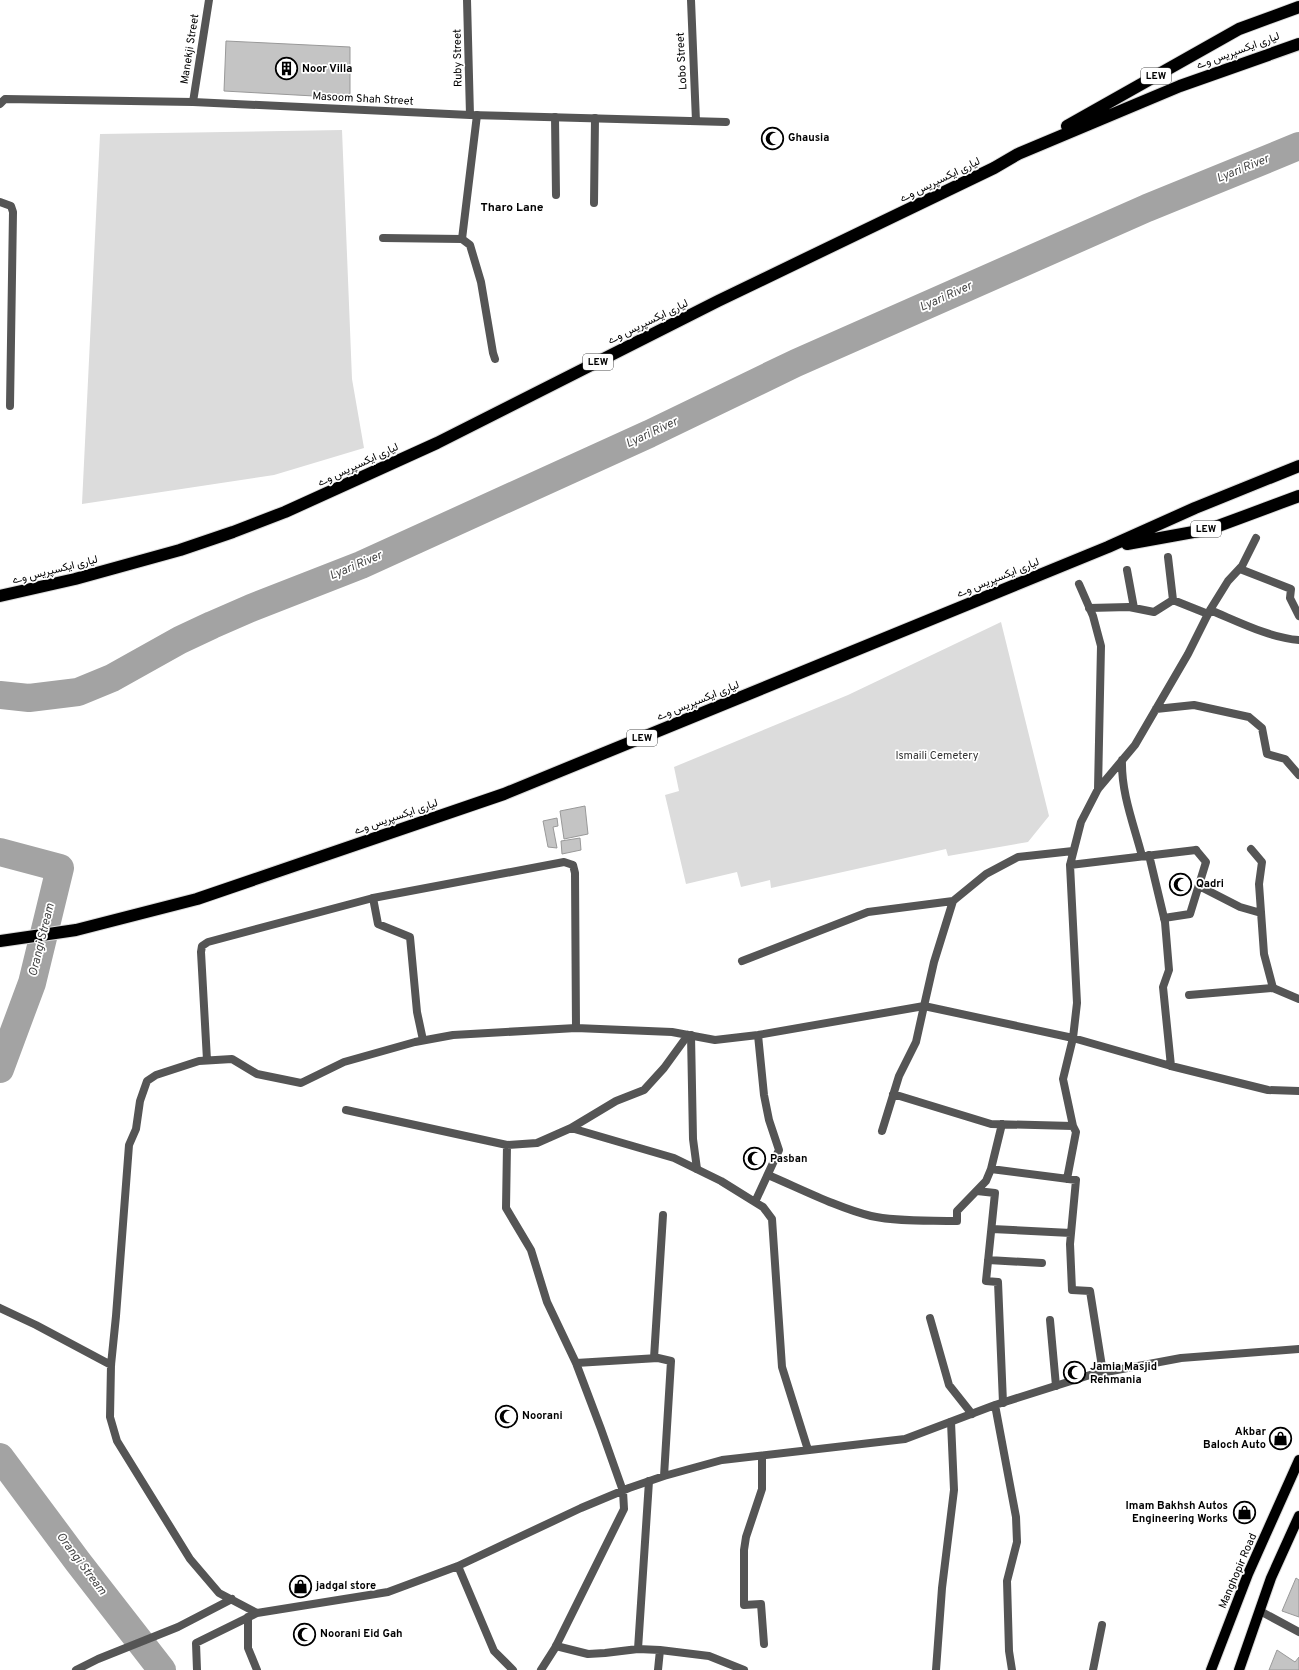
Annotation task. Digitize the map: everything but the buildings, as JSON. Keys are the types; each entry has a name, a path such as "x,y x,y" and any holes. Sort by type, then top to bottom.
{"highway":[{"name":"LEW","path":"1018,154 1239,30 1299,8"},
{"name":"لیاری ایکسپریس وے","path":"0,596 75,579 180,550 233,532 336,490 437,443 718,301 994,168 1018,154 1180,86 1299,44"},
{"name":"لیاری ایکسپریس وے","path":"0,940 76,930 196,899 504,794 1108,547 1195,508 1299,466"},
{"name":"LEW","path":"1108,547 1210,528 1299,496"}],"main road":[{"name":"Manghopir Road","path":"1211,1670 1248,1574 1299,1460"},
{"path":"1239,1670 1271,1578 1299,1516"}],"street":[{"name":"Manekji Street","path":"193,102 209,0"},
{"name":"Ruby Street","path":"462,240 474,115 467,0"},
{"name":"Lobo Street","path":"691,0 696,121"},
{"name":"Masoom Shah Street","path":"0,104 5,99 193,102 474,115 726,122"},
{"path":"555,117 556,195"},
{"path":"594,203 595,118"},
{"path":"0,202 11,206 13,212 10,406"},
{"path":"384,238 462,240 470,245 481,282 495,359"},
{"path":"1067,1179 1076,1132 1073,1126 1064,1079 1073,1038 1077,1003 1070,865 1081,822 1098,789 1135,746 1188,654 1209,612 1228,581 1240,569 1256,538"},
{"path":"1168,557 1173,600"},
{"path":"1240,569 1291,589 1290,598 1299,616"},
{"path":"1128,570 1134,608"},
{"path":"1079,584 1089,608 1101,646 1098,789"},
{"path":"1089,608 1134,608 1154,612 1173,600"},
{"path":"1173,600 1289,640 1299,640"},
{"path":"1156,709 1194,705 1249,717 1262,728 1267,754 1285,759 1299,775"},
{"path":"1122,760 1124,793 1146,856 1164,918 1169,970 1163,987 1171,1066"},
{"path":"1251,849 1262,862 1259,884 1264,954 1273,988"},
{"path":"1070,865 1196,850 1206,862 1190,914 1164,918"},
{"path":"742,961 868,912 952,901 986,874 1018,857 1073,851"},
{"path":"207,1060 201,952 202,946 208,942 372,898 564,862 573,865 576,880 576,1028"},
{"path":"1199,886 1240,907 1262,913"},
{"path":"372,898 378,924 410,937 417,1012 423,1040"},
{"path":"882,1131 899,1076 916,1042 934,962 952,901"},
{"path":"1189,995 1273,988 1299,999"},
{"path":"257,1613 219,1593 190,1559 117,1441 110,1417 111,1365 129,1145 136,1129 140,1101 147,1081 156,1075 199,1061 232,1059 257,1074 301,1084 344,1062 423,1040 453,1035 576,1028 672,1032 715,1040 758,1035 924,1006 1073,1038 1171,1066 1268,1090 1299,1091"},
{"path":"346,1110 507,1145 537,1143 571,1128 616,1101 644,1090 664,1068 689,1035"},
{"path":"689,1035 693,1138 697,1169"},
{"path":"756,1202 779,1150 769,1120 764,1095 758,1035"},
{"path":"893,1094 991,1124 1073,1126"},
{"path":"768,1175 825,1200 871,1216 957,1221 957,1211 986,1181 991,1168 1002,1124"},
{"path":"571,1128 674,1158 721,1181 756,1202 763,1207 772,1219 782,1367 808,1450"},
{"path":"507,1145 506,1208 531,1250 547,1302 576,1363 623,1491 624,1509 556,1646 541,1670"},
{"path":"991,1168 1076,1180 1070,1244 1072,1290 1090,1291 1103,1373"},
{"path":"976,1191 995,1193 986,1281 998,1282 1003,1403"},
{"path":"654,1358 663,1215"},
{"path":"992,1229 1072,1233"},
{"path":"988,1260 1042,1263"},
{"path":"0,1308 36,1325 111,1365"},
{"path":"930,1318 949,1385 972,1414"},
{"path":"1050,1320 1056,1386"},
{"path":"197,1670 196,1643 257,1613 388,1592 458,1566 581,1508 664,1476 722,1460 905,1440 995,1405 1103,1373 1181,1358 1299,1349"},
{"path":"576,1363 654,1358 671,1361 664,1476"},
{"path":"995,1405 1016,1517 1017,1542 1007,1581 1009,1651 1012,1670"},
{"path":"936,1670 942,1588 954,1490 951,1422"},
{"path":"762,1456 762,1489 746,1537 744,1550 744,1605 761,1604 764,1644"},
{"path":"638,1649 649,1481"},
{"path":"458,1566 494,1651 513,1670"},
{"path":"76,1670 98,1659 178,1626 232,1599"},
{"path":"1260,1611 1299,1632"},
{"path":"248,1617 248,1648 257,1670"},
{"path":"1093,1670 1102,1625"},
{"path":"556,1646 588,1654 638,1649 709,1656 744,1670"},
{"path":"658,1670 660,1650"}],"green space":[{"path":"342,130 352,379 364,448 274,475 82,504 100,134"},
{"name":"Ismaili Cemetery","path":"1001,622 1049,816 1028,842 948,856 946,849 771,888 770,880 741,887 737,872 686,884 665,795 679,791 674,767 848,695"}],"waterway":[{"name":"Lyari River","path":"0,695 29,698 78,692 112,678 180,640 212,625 251,608 361,565 649,434 796,363 1147,208 1299,146"},
{"name":"Orangi Stream","path":"0,852 60,868 32,983 0,1069"},
{"name":"Orangi Stream","path":"0,1457 78,1562 162,1670"}],"place":[{"name":"Noor Villa","path":"287,69"},
{"name":"Ghausia","path":"773,138"},
{"name":"Qadri","path":"1180,884"},
{"name":"Pasban","path":"754,1159"},
{"name":"Jamia Masjid Rehmania","path":"1074,1373"},
{"name":"Noorani","path":"507,1416"},
{"name":"Akbar Baloch Auto","path":"1281,1438"},
{"name":"Imam Bakhsh Autos Engineering Works","path":"1244,1512"},
{"name":"jadgal store","path":"301,1586"},
{"name":"Noorani Eid Gah","path":"305,1634"}],"district":[{"name":"Tharo Lane","path":"512,208"}]}
